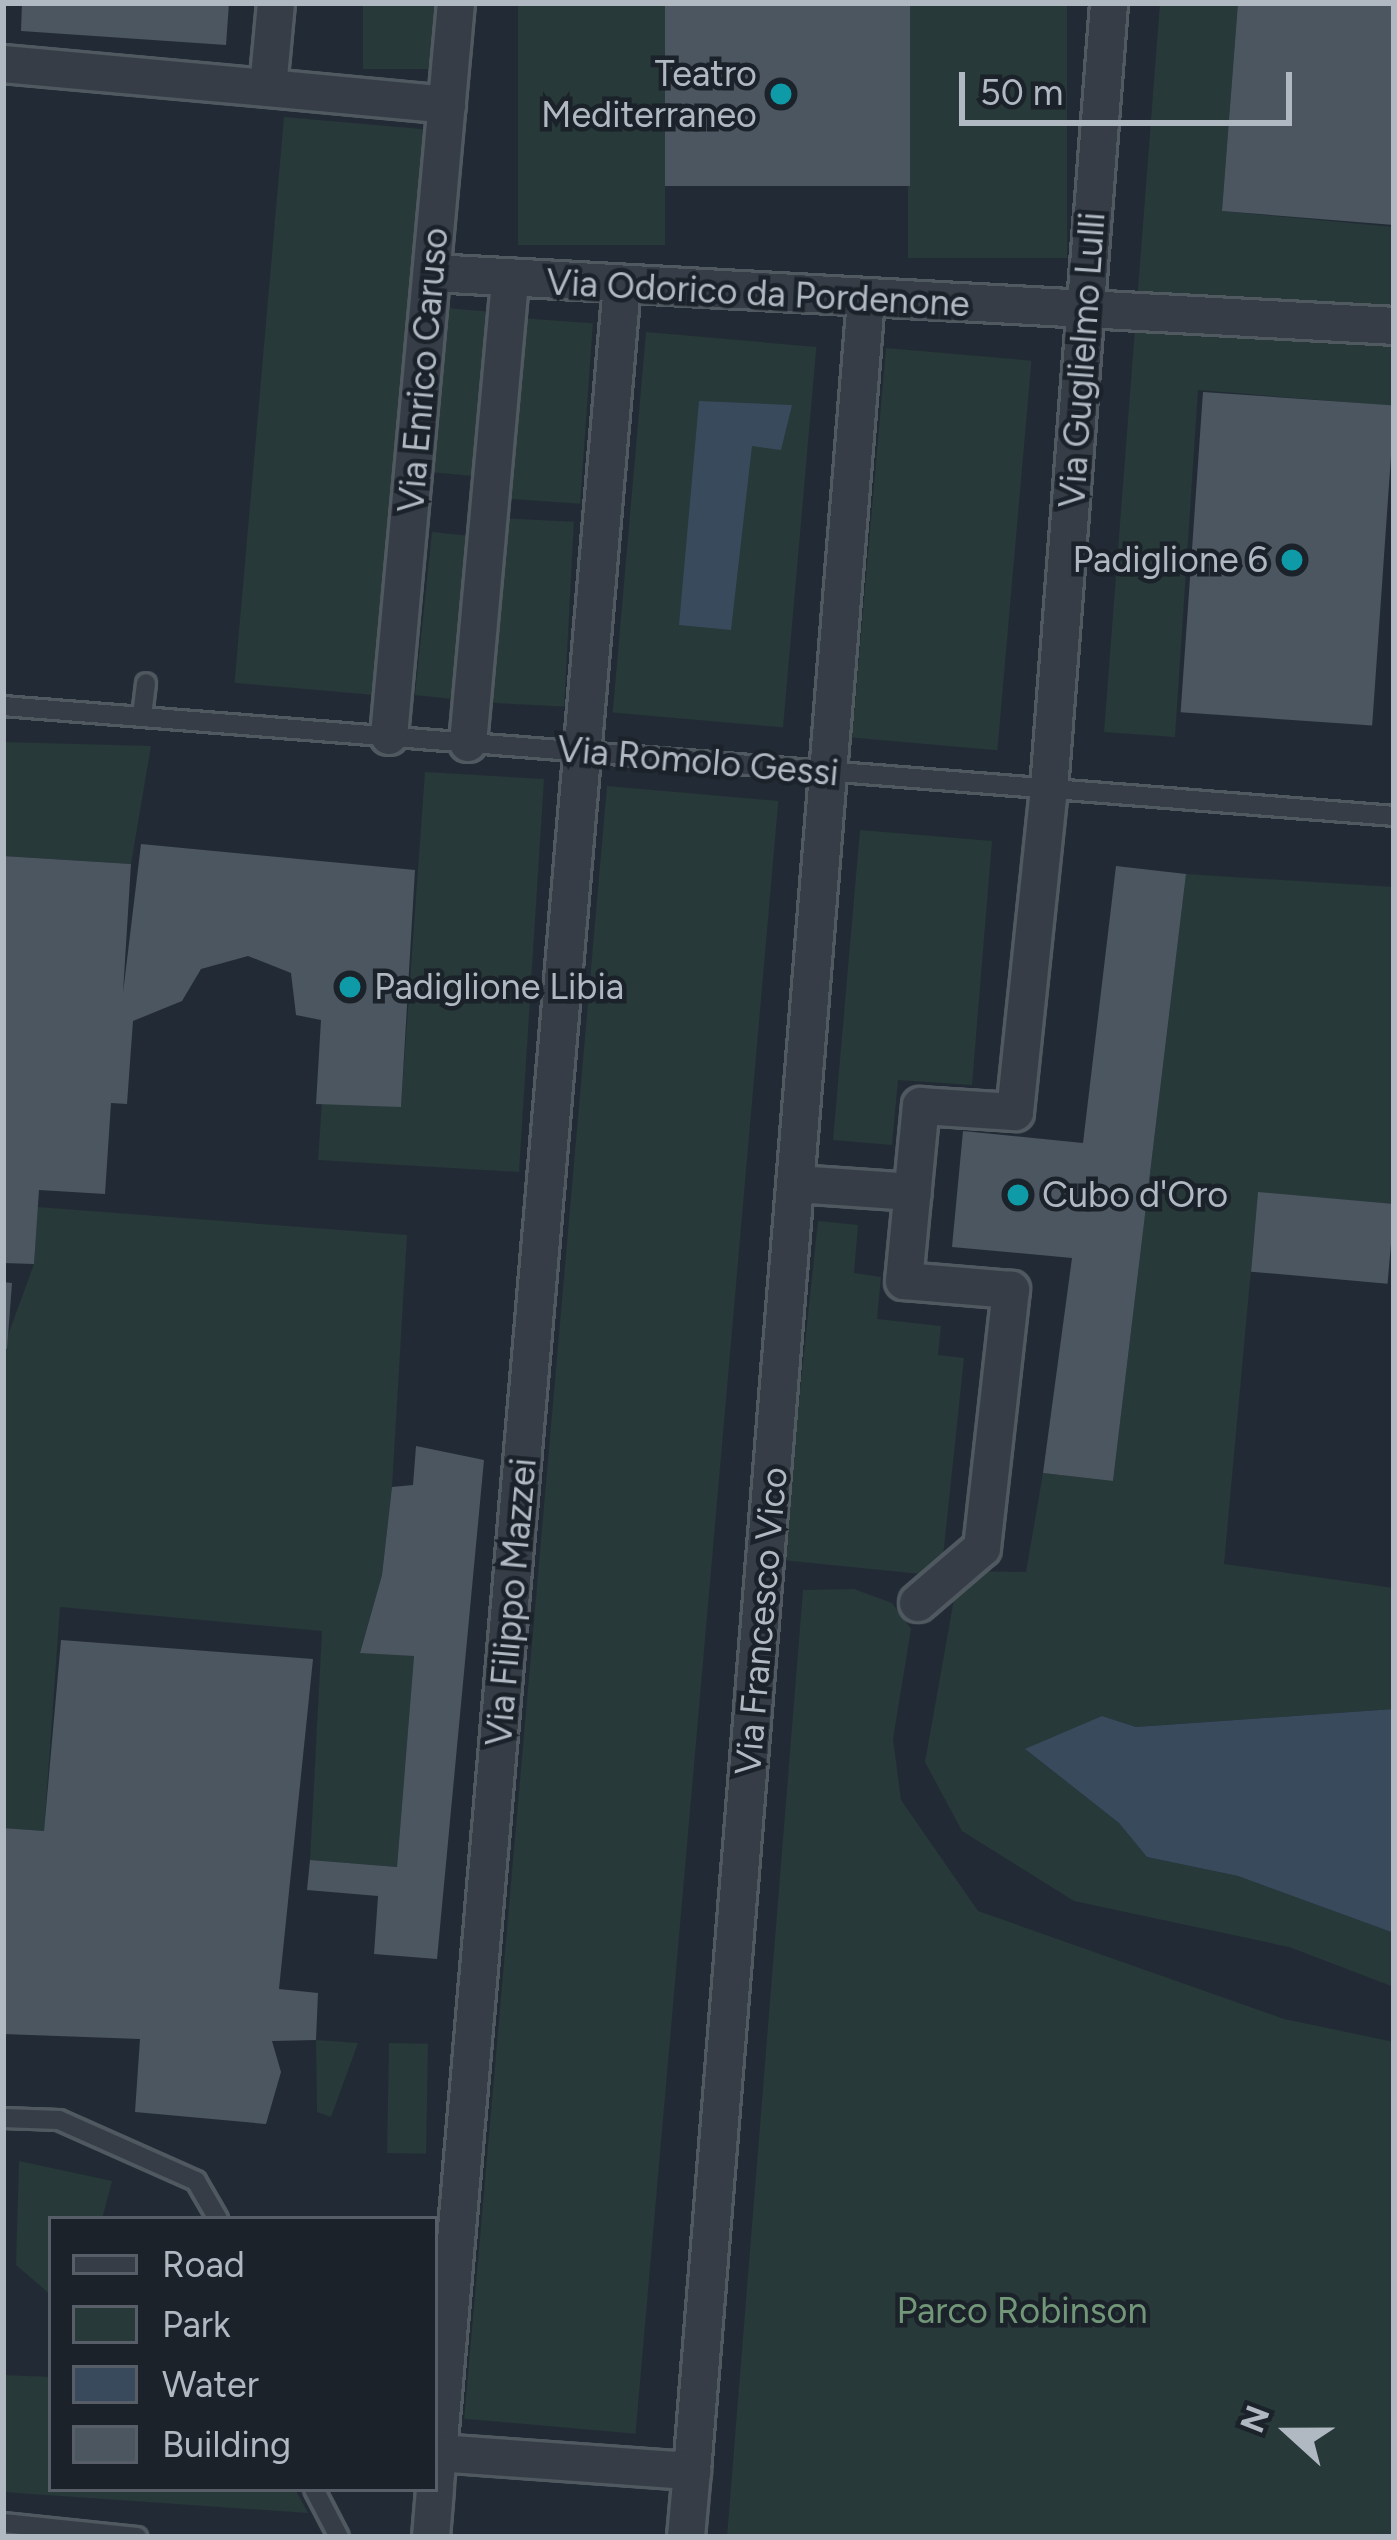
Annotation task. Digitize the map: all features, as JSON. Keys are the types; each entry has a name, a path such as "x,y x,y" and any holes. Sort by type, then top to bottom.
{"street":[{"path":"268,88 276,3"},
{"name":"Via Enrico Caruso","path":"389,736 457,3"},
{"name":"Via Guglielmo Lulli","path":"913,1192 921,1106 1016,1112 1049,789 1109,3"},
{"path":"3,64 447,105"},
{"name":"Via Odorico da Pordenone","path":"432,273 1394,326"},
{"path":"468,743 510,278"},
{"name":"Via Filippo Mazzei","path":"438,2451 622,284"},
{"name":"Via Francesco Vico","path":"686,2537 866,299"},
{"path":"796,1184 913,1192 904,1281 1011,1290 982,1548 917,1603"},
{"path":"438,2475 692,2471"},
{"name":"Via Filippo Mazzei","path":"431,2537 435,2492"}],"lane":[{"path":"142,716 146,683"},
{"name":"Via Romolo Gessi","path":"3,706 1394,816"},
{"path":"3,2119 59,2120 196,2181 216,2216"},
{"path":"316,2492 339,2537"},
{"path":"3,2523 136,2537"}],"green space":[{"path":"363,3 435,3 435,69 363,69"},
{"path":"518,3 665,3 665,245 518,245"},
{"path":"908,3 1067,3 1067,258 908,258"},
{"path":"1160,3 1238,3 1222,211 1394,227 1394,406 1198,390 1175,737 1104,732"},
{"path":"284,117 441,131 392,697 234,683"},
{"path":"446,308 493,312 478,476 432,472"},
{"path":"519,318 593,323 580,504 506,499"},
{"path":"646,332 816,347 783,727 613,713"},
{"path":"886,348 1031,361 997,750 852,738"},
{"path":"500,518 574,522 564,707 490,703"},
{"path":"432,532 482,537 465,700 415,695"},
{"path":"3,742 151,746 131,864 3,856"},
{"path":"425,772 544,779 519,1172 318,1160 322,1102 401,1106"},
{"path":"607,786 778,801 635,2434 464,2419"},
{"path":"860,830 992,841 972,1085 898,1080 892,1145 833,1140"},
{"path":"1186,874 1394,887 1394,1204 1258,1193 1224,1564 1394,1588 1394,1709 1136,1727 1102,1716 1026,1750 1119,1823 1147,1857 1238,1876 1394,1933 1394,1987 1289,1947 1074,1901 962,1831 925,1762 959,1571 1026,1572 1043,1473 1113,1481"},
{"path":"37,1207 407,1235 392,1487 382,1575 360,1652 414,1656 397,1867 310,1860 322,1631 60,1607 44,1831 3,1828 3,1349 34,1264"},
{"path":"818,1221 858,1225 854,1273 881,1277 877,1319 941,1326 938,1355 964,1358 941,1576 782,1560"},
{"name":"Parco Robinson","path":"854,1589 892,1603 911,1629 893,1739 901,1800 978,1911 1284,2019 1394,2042 1394,2537 727,2537 803,1590"},
{"path":"316,2040 358,2043 331,2117 317,2112"},
{"path":"389,2043 428,2044 426,2154 387,2153"},
{"path":"19,2161 112,2181 103,2216 48,2216 48,2292 16,2265"},
{"path":"3,2375 48,2377 48,2492 297,2492 308,2513 3,2492"}],"water":[{"path":"699,401 792,405 781,450 752,446 731,630 679,625"},
{"path":"1394,1709 1394,1933 1238,1876 1147,1857 1119,1823 1025,1749 1102,1716 1136,1727"}],"building":[{"path":"22,3 229,3 226,45 21,31"},
{"name":"Teatro Mediterraneo","path":"665,3 910,3 910,186 665,186"},
{"path":"1238,3 1394,3 1394,225 1222,211"},
{"name":"Padiglione 6","path":"1203,392 1394,405 1372,726 1181,712"},
{"path":"141,844 415,870 401,1107 316,1104 321,1020 296,1015 291,973 248,956 201,969 182,1001 133,1021 127,1104 111,1103 105,1194 39,1190 34,1264 3,1263 3,856 131,864 123,993"},
{"path":"1116,866 1186,874 1113,1481 1043,1473 1072,1258 952,1247 963,1131 1083,1143"},
{"path":"1258,1192 1394,1204 1388,1284 1251,1272"},
{"path":"3,1282 12,1283 7,1349 3,1349"},
{"path":"416,1446 484,1460 437,1959 374,1954 378,1896 307,1890 310,1860 397,1867 414,1656 360,1653 382,1575 392,1487 413,1485"},
{"path":"61,1640 313,1659 279,1989 318,1993 316,2040 272,2041 281,2072 266,2124 135,2112 140,2039 3,2034 3,1828 44,1831"}],"place":[{"name":"Teatro Mediterraneo","path":"781,94"},
{"name":"Padiglione 6","path":"1292,560"},
{"name":"Padiglione Libia","path":"350,987"},
{"name":"Cubo d'Oro","path":"1018,1195"}]}
